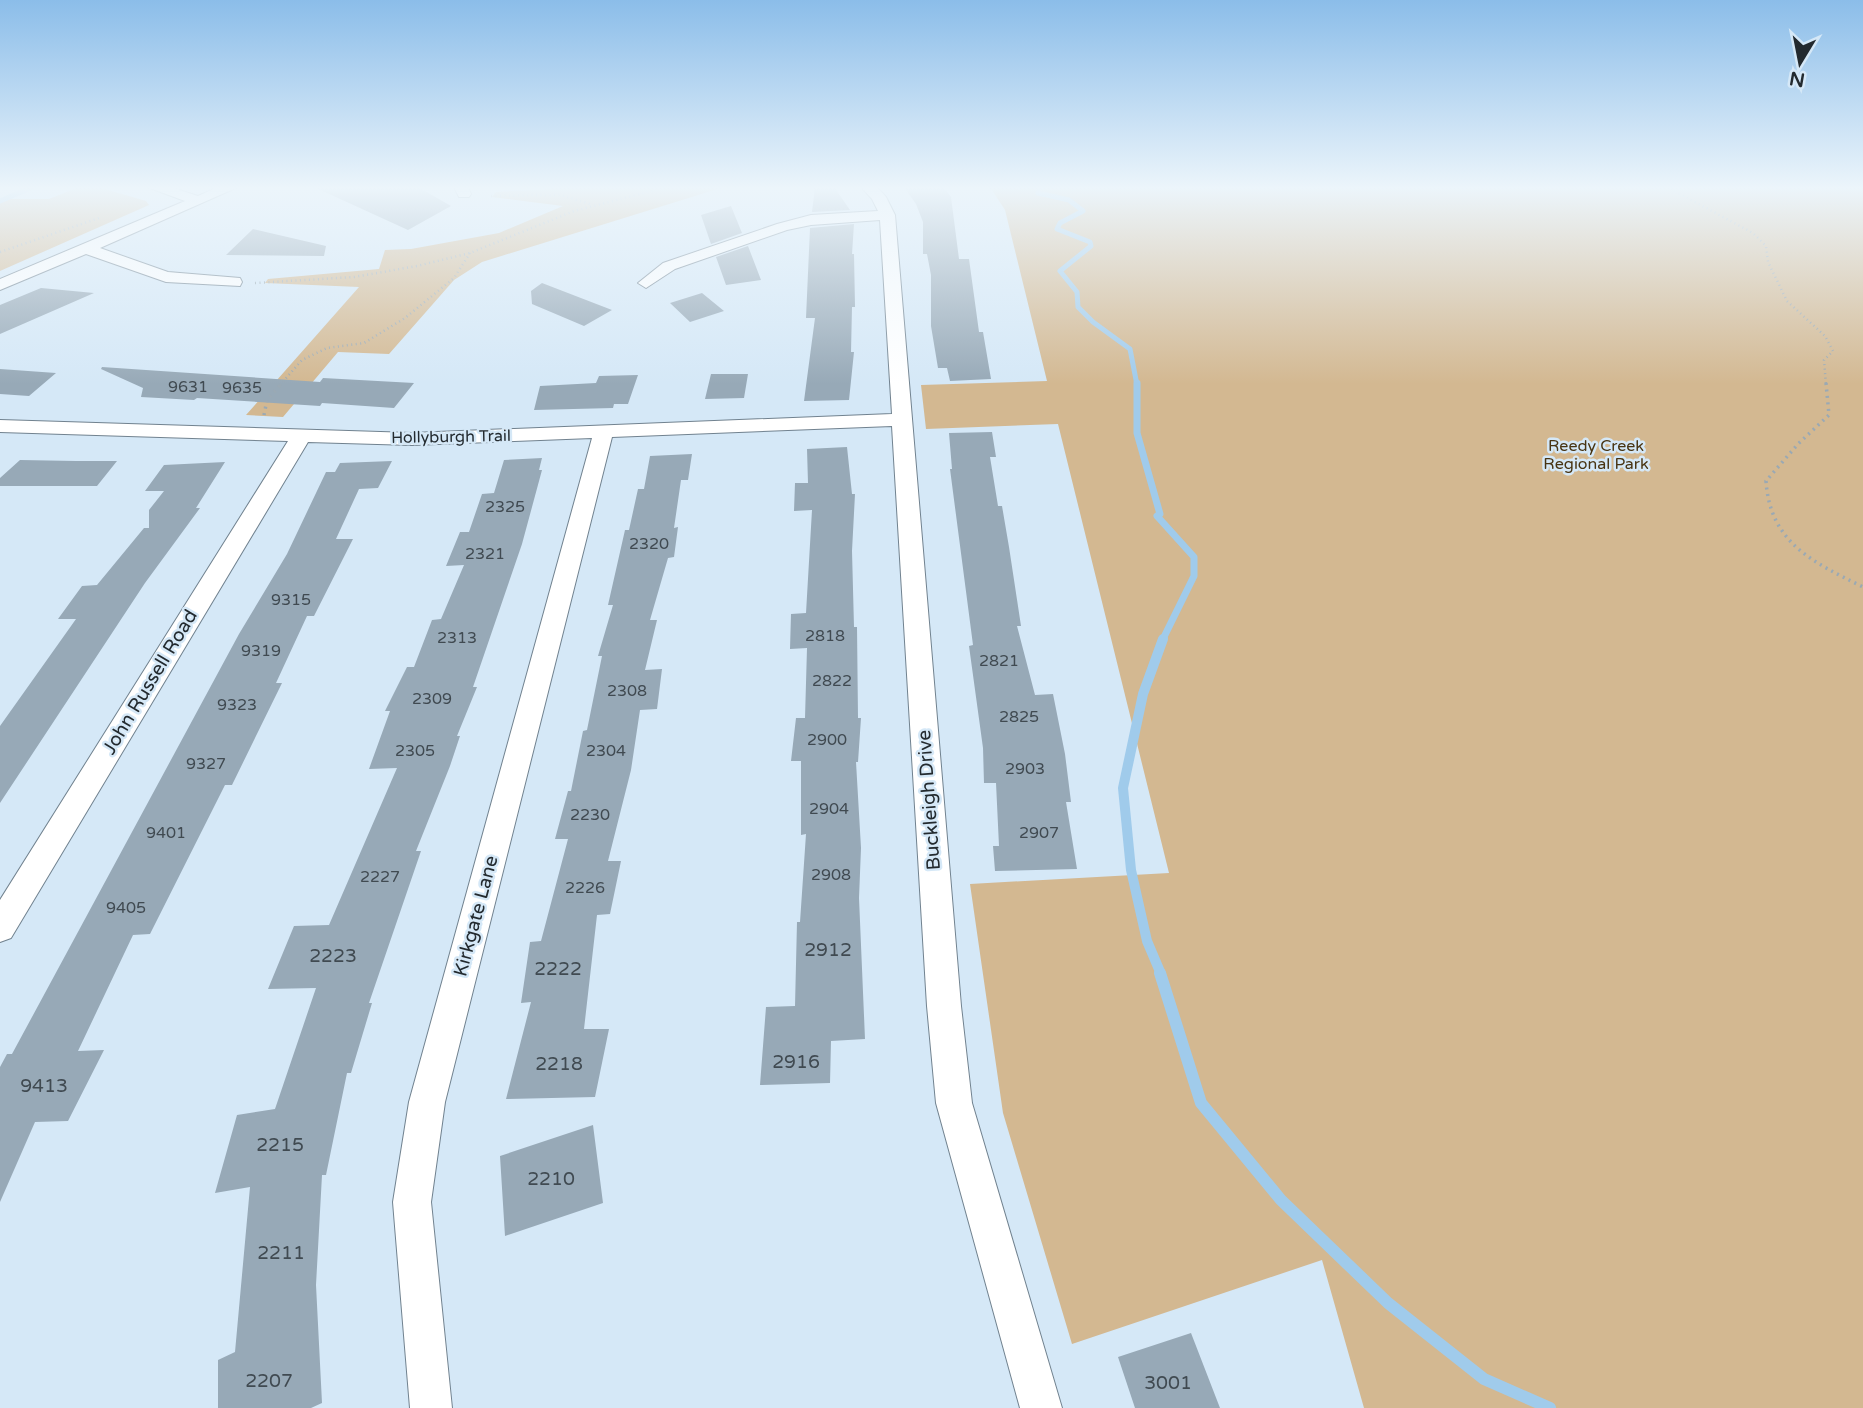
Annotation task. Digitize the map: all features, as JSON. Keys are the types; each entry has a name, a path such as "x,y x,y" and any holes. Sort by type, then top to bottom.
{"street":[{"path":"0,285 77,253"},
{"path":"97,253 166,277 234,282"},
{"path":"646,283 669,266 708,253"},
{"name":"Buckleigh Drive","path":"890,253 944,1006 954,1103 1041,1408"},
{"name":"Hollyburgh Trail","path":"8,426 412,439 902,420"},
{"path":"0,441 8,426"},
{"name":"Kirkgate Lane","path":"431,1408 412,1202 427,1102 603,433"},
{"name":"John Russell Road","path":"0,928 301,436"}],"path":[{"path":"234,282 270,283 354,277 386,273 470,253"},
{"path":"264,421 267,400 302,360 327,348 364,343 430,299 454,278 470,253"},
{"path":"1767,253 1768,262 1787,301 1825,336 1833,351 1824,360 1829,415 1798,444 1766,481 1768,507 1783,534 1802,553 1863,587"}],"green space":[{"path":"0,253 41,253 0,271"},
{"path":"384,253 512,253 482,262 454,280 389,354 338,352 283,417 246,415 359,287 265,283 268,279 379,269"},
{"name":"Reedy Creek Regional Park","path":"1015,253 1863,253 1863,1408 1364,1408 1322,1260 1072,1344 1003,1113 970,884 1169,873 1058,424 926,429 921,385 1047,381"}],"building":[{"path":"228,253 325,253 324,256 226,255"},
{"path":"728,253 751,253 761,280 726,285 716,257"},
{"path":"809,253 854,254 855,307 852,307 851,352 854,352 849,400 804,401 815,318 806,318"},
{"path":"958,253 959,259 969,259 979,332 983,332 991,379 950,381 947,368 938,368 931,326 931,275 927,254 923,254"},
{"path":"542,283 612,310 584,326 532,304 531,291"},
{"path":"41,288 94,293 0,334 0,305"},
{"path":"702,293 724,311 690,322 670,303"},
{"path":"0,369 56,373 29,396 0,394"},
{"path":"101,369 320,382 323,378 414,383 394,408 197,398 194,400 141,397 143,388"},
{"path":"711,374 748,374 744,398 705,399"},
{"path":"638,375 628,404 614,404 613,408 534,410 540,386 596,383 599,376"},
{"path":"992,432 996,457 990,457 998,506 1002,506 1009,547 1021,626 1017,626 1035,695 1053,694 1065,754 1071,802 1066,802 1077,869 995,871 993,846 999,846 996,783 984,783 983,748 969,646 973,645 950,469 949,433"},
{"path":"847,447 852,494 855,494 852,551 854,627 857,627 858,718 861,718 856,762 861,848 859,898 865,1039 831,1041 830,1083 760,1085 766,1007 795,1006 797,922 800,922 806,834 801,835 801,761 791,761 796,718 805,718 807,648 790,649 791,614 806,613 812,510 794,511 795,483 808,483 807,449"},
{"path":"692,454 688,480 681,480 674,528 678,527 674,557 668,558 650,620 657,620 645,670 662,669 657,709 640,710 631,770 608,861 621,861 610,914 597,915 584,1029 609,1029 595,1097 506,1099 531,1002 521,1003 530,942 541,941 568,839 555,839 568,791 571,791 583,731 587,730 602,656 598,656 613,605 608,605 625,530 629,530 638,489 644,489 650,456"},
{"path":"542,458 539,470 542,470 522,544 473,687 477,687 457,736 460,736 450,766 416,851 421,851 369,1003 372,1003 351,1073 347,1073 326,1175 322,1175 316,1285 322,1403 311,1408 218,1408 218,1360 235,1352 250,1187 215,1193 237,1115 275,1109 316,988 268,989 294,926 329,925 397,768 369,769 390,711 385,711 407,667 414,667 432,620 441,619 464,565 446,566 460,532 469,532 482,494 494,493 504,460"},
{"path":"20,460 117,461 97,486 0,486 0,478"},
{"path":"392,461 378,488 359,489 336,539 353,539 314,616 307,616 276,683 282,683 232,785 225,785 150,934 133,935 78,1051 104,1050 68,1121 35,1122 0,1202 0,1067 7,1054 12,1054 239,634 287,554 326,472 335,472 340,463"},
{"path":"225,462 196,508 200,508 145,583 0,803 0,726 76,619 58,619 82,586 97,585 144,528 149,528 149,510 164,491 145,491 164,465"},
{"path":"593,1125 603,1203 505,1236 500,1156"},
{"path":"1191,1333 1220,1408 1135,1408 1118,1357"}],"waterway":[{"path":"1083,253 1060,271 1077,292 1078,307 1093,322 1130,349 1137,385"},
{"path":"1137,385 1137,433 1160,514 1157,516 1194,557 1194,576 1162,641"},
{"path":"1161,974 1147,941 1131,870 1123,788 1143,694 1163,639"},
{"path":"1160,973 1201,1103 1281,1200 1388,1303 1484,1379 1550,1408"}]}
